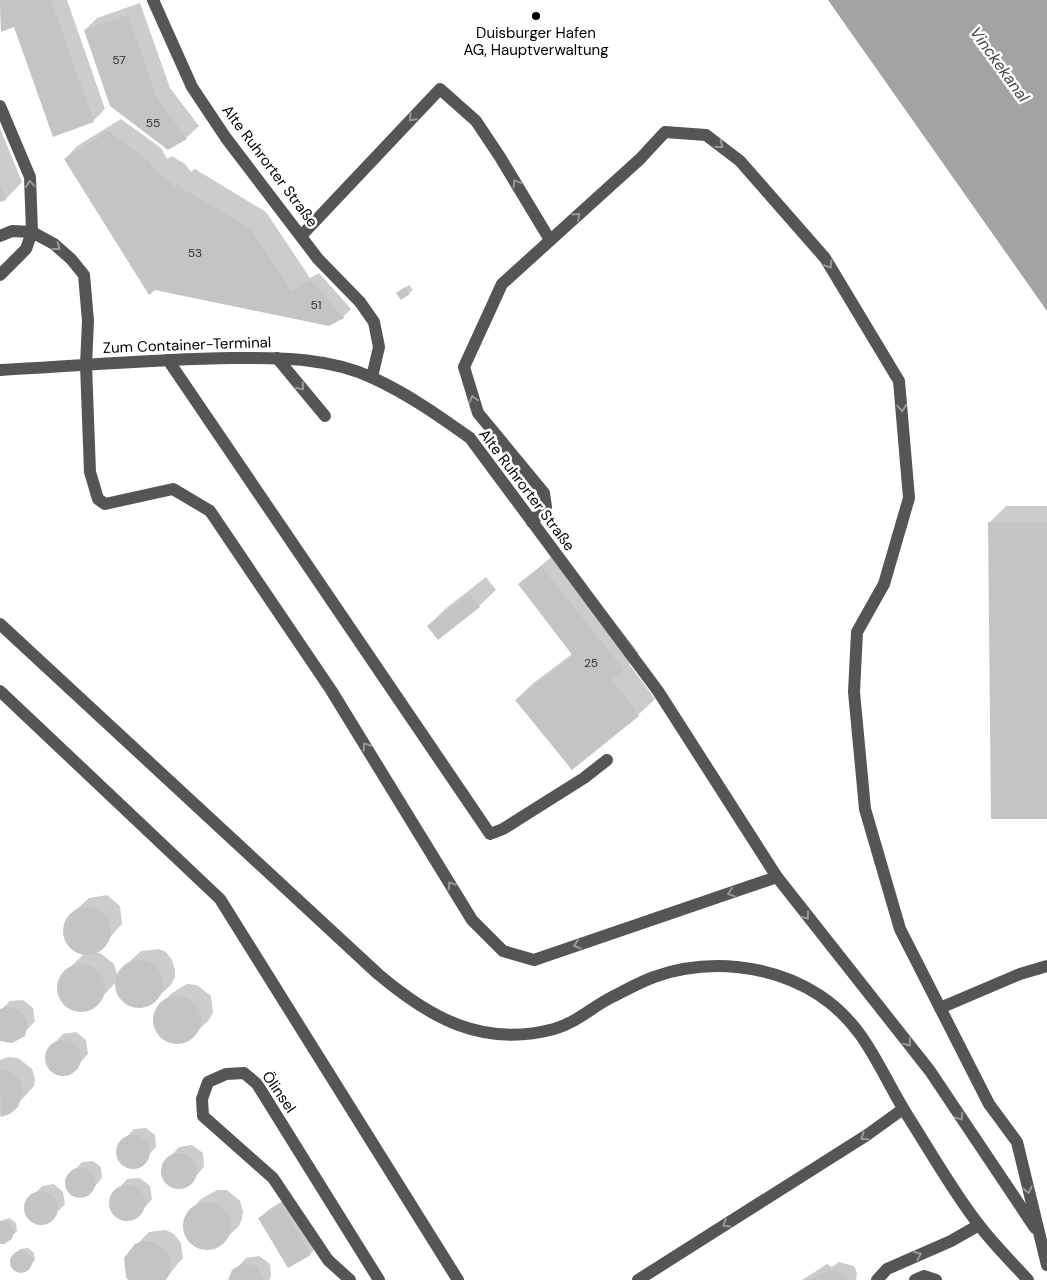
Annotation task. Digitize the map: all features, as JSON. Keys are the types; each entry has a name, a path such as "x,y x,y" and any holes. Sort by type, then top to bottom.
{"street":[{"name":"Alte Ruhrorter Straße","path":"153,0 192,87 226,138 318,258 360,302 374,322 379,347 372,377 430,409 470,438 658,691 777,877 930,1071 1040,1237"},
{"path":"302,235 440,89 476,121 550,240"},
{"path":"0,106 30,178 32,232 26,249 0,275"},
{"path":"532,522 546,507 544,493 478,413 464,367 502,284 640,159 665,132 706,135 740,161 825,258 900,381 910,498 884,584 857,632 854,692 865,809 900,929 989,1104 1017,1142 1047,1265"},
{"path":"0,236 12,231 32,232 54,244 71,259 84,275 88,321 86,366 90,472 98,499 105,504 173,488 210,511 330,690 472,920 503,951 534,960 777,877"},
{"path":"277,358 325,416"},
{"name":"Zum Container-Terminal","path":"0,370 168,360 297,358 324,363 372,377"},
{"path":"168,360 490,834 503,829 584,778 607,760"},
{"path":"0,624 378,974 427,1012 453,1023 487,1033 520,1034 554,1029 570,1023 607,1000 655,976 702,968 754,969 787,978 807,988 837,1008 853,1023 868,1043 904,1109 979,1225 1028,1280"},
{"path":"0,691 220,899 458,1280"},
{"path":"940,1008 1020,974 1047,966"},
{"name":"Ölinsel","path":"350,1280 328,1260 273,1178 203,1116 202,1098 208,1082 226,1074 244,1072 257,1084 379,1280"},
{"path":"638,1280 867,1135 904,1109"},
{"path":"877,1280 887,1269 951,1241 979,1225"},
{"path":"915,1280 924,1276 936,1280"}],"water":[{"name":"Vinckekanal","path":"828,0 1047,0 1047,311"}],"building":[{"path":"0,0 51,0 94,122 53,137 14,27 1,32"},
{"path":"128,15 158,100 187,139 168,150 110,106 84,30"},
{"path":"108,131 149,161 155,171 169,180 174,187 178,184 183,189 250,228 292,291 310,280 344,318 329,326 155,290 149,295 64,159"},
{"path":"0,184 6,200 0,202"},
{"path":"405,287 410,294 401,300 396,293"},
{"path":"988,522 1047,522 1047,819 991,819"},
{"path":"541,566 624,670 612,679 639,716 572,770 515,700 573,656 518,584"},
{"path":"469,593 480,607 438,640 427,626"},
{"path":"82,907 92,907 104,914 111,926 111,936 104,948 92,955 82,955 74,951 67,944 63,936 63,926 67,918 74,911"},
{"path":"134,960 144,960 156,967 163,979 163,989 156,1001 144,1008 134,1008 126,1004 119,997 115,989 115,979 119,971 126,964"},
{"path":"76,964 86,964 98,971 105,983 105,993 98,1005 86,1012 76,1012 68,1008 61,1001 57,993 57,983 61,975 68,968"},
{"path":"172,996 182,996 194,1003 201,1015 201,1025 194,1037 182,1044 172,1044 164,1040 157,1033 153,1025 153,1015 157,1007 164,1000"},
{"path":"6,1007 20,1010 28,1022 25,1036 12,1043 0,1041 0,1009"},
{"path":"63,1040 70,1041 76,1045 80,1051 80,1065 76,1071 70,1075 63,1076 56,1075 50,1071 46,1065 45,1058 46,1051 50,1045 56,1041"},
{"path":"0,1069 13,1073 20,1081 23,1092 18,1107 10,1114 1,1117"},
{"path":"133,1135 145,1140 150,1152 145,1164 133,1169 121,1164 116,1152 121,1140"},
{"path":"179,1153 186,1154 192,1158 196,1164 196,1178 192,1184 186,1188 179,1189 172,1188 166,1184 162,1178 161,1171 162,1164 166,1158 172,1154"},
{"path":"80,1168 91,1172 95,1183 91,1194 80,1198 69,1194 65,1183 69,1172"},
{"path":"127,1185 134,1186 140,1190 144,1196 144,1210 140,1216 134,1220 127,1221 120,1220 114,1216 110,1210 109,1203 110,1196 114,1190 120,1186"},
{"path":"41,1191 53,1196 58,1208 53,1220 41,1225 29,1220 24,1208 29,1196"},
{"path":"202,1202 212,1202 224,1209 231,1221 231,1231 224,1243 212,1250 202,1250 194,1246 187,1239 183,1231 183,1221 187,1213 194,1206"},
{"path":"281,1204 311,1255 288,1268 258,1218"},
{"path":"0,1221 9,1223 14,1231 12,1239 4,1244 0,1244"},
{"path":"143,1241 154,1242 161,1246 170,1256 171,1272 166,1280 128,1280 126,1277 124,1258 135,1244"},
{"path":"17,1251 25,1251 32,1258 32,1266 25,1273 17,1273 10,1266 10,1258"},
{"path":"243,1263 257,1266 264,1280 228,1280 232,1270"},
{"path":"830,1270 846,1274 849,1280 808,1280"}],"place":[{"name":"Duisburger Hafen AG, Hauptverwaltung","path":"536,16"}]}
